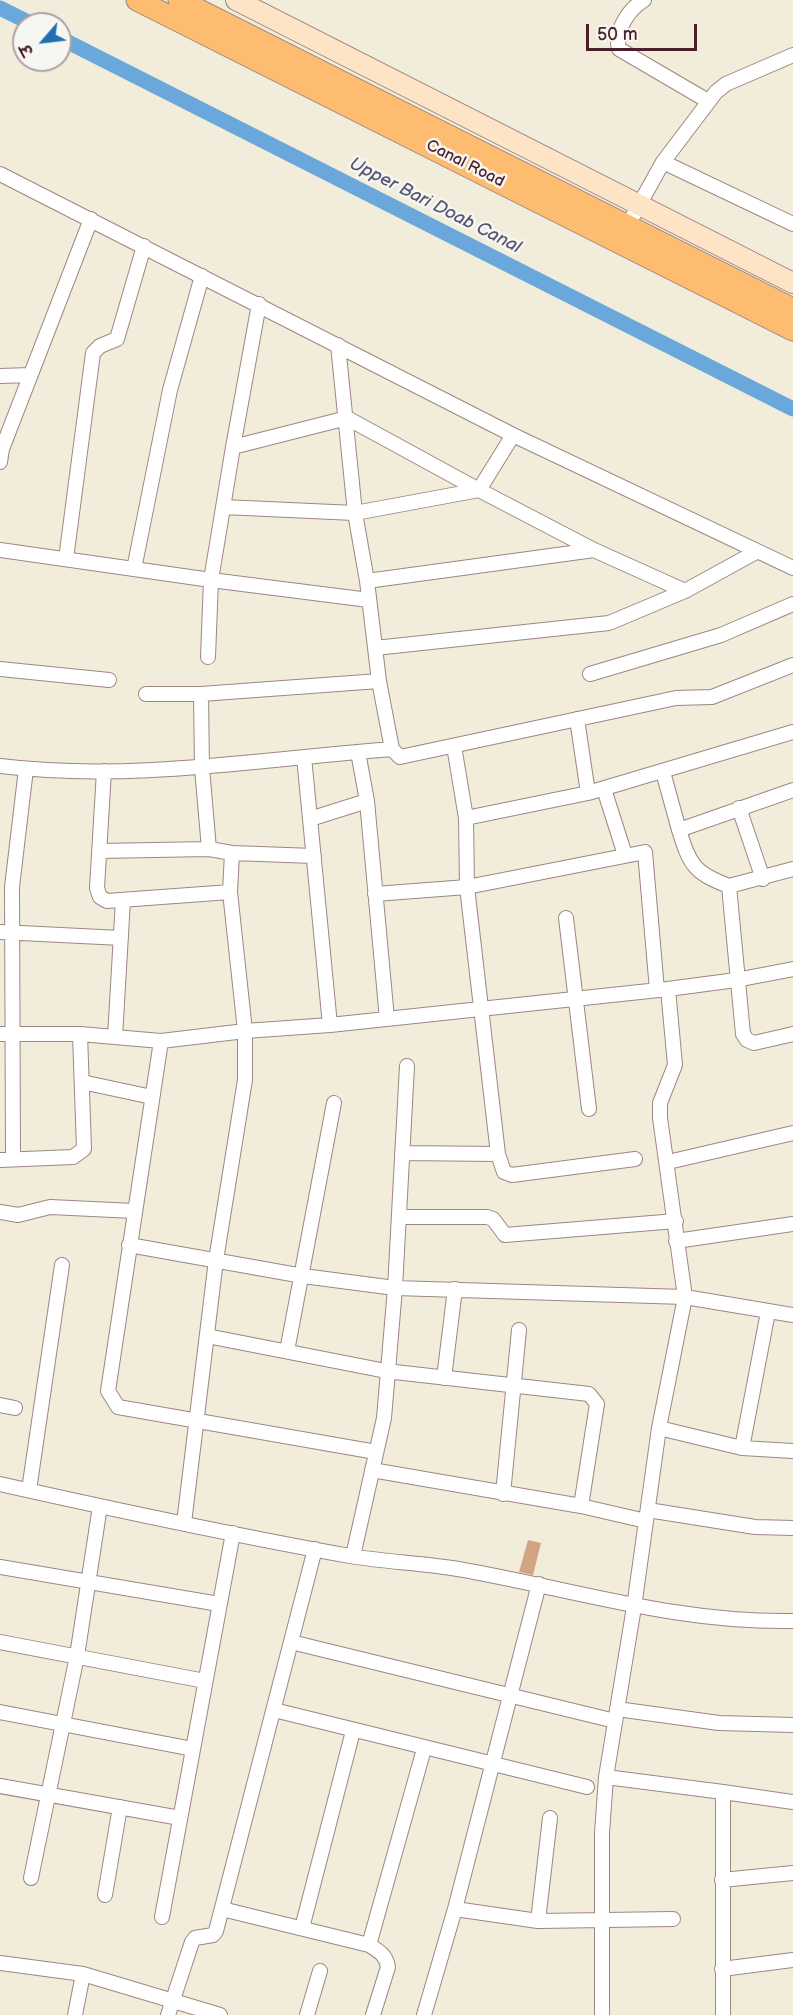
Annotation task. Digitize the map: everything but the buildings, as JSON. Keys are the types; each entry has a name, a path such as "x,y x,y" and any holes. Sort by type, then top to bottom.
{"main road":[{"name":"Canal Road","path":"137,0 793,330"},
{"name":"Canal Road","path":"179,0 793,309"}],"street":[{"path":"236,0 793,283"},
{"path":"644,0 626,18 618,35 619,49 708,101"},
{"path":"628,225 663,162 708,101 726,84 793,55"},
{"path":"663,162 793,224"},
{"path":"0,174 513,435 793,568"},
{"path":"1,454 91,219"},
{"path":"66,559 93,352 100,345 117,339 144,246"},
{"path":"134,569 170,390 202,276"},
{"path":"208,657 211,580 259,304"},
{"path":"338,345 355,513 367,581 379,681 392,749 400,757 676,698 712,697 793,665"},
{"path":"0,376 30,375"},
{"path":"233,447 347,418 594,550 685,591"},
{"path":"223,507 355,513 479,490 513,435"},
{"path":"0,550 369,600"},
{"path":"367,581 594,550"},
{"path":"375,648 609,623 685,591 756,552"},
{"path":"590,674 721,635 793,604"},
{"path":"0,669 109,680"},
{"path":"146,694 201,694 379,681"},
{"path":"201,694 202,768 209,849"},
{"path":"577,719 588,793"},
{"path":"466,818 604,789 793,732"},
{"path":"454,746 466,818 467,887 498,1154 504,1172 512,1175 635,1159"},
{"path":"0,766 44,772 202,768 392,749"},
{"path":"358,752 367,801 387,1019"},
{"path":"304,757 330,1025"},
{"path":"26,769 6,932 7,1159 73,1156 84,1149 80,1034"},
{"path":"104,771 98,893 107,901 230,892"},
{"path":"663,772 688,858 695,870 729,886 763,879 793,869"},
{"path":"604,789 625,855"},
{"path":"679,830 793,790"},
{"path":"310,819 367,801"},
{"path":"739,808 763,879"},
{"path":"99,851 209,849 232,853 314,856"},
{"path":"375,894 467,887 645,852 662,990 675,1065 660,1103 660,1118 668,1162 676,1221 676,1241 685,1297 659,1428 634,1607 606,1777 601,1920 602,2015"},
{"path":"184,1523 216,1260 244,1080 245,1031 230,892 232,853"},
{"path":"729,886 736,981 743,1034 747,1041 754,1043 793,1034"},
{"path":"115,1037 123,900"},
{"path":"566,918 589,1109"},
{"path":"6,932 121,938"},
{"path":"6,1034 80,1034 161,1041 662,990 736,981 793,969"},
{"path":"161,1041 108,1391 111,1400 118,1407 376,1452"},
{"path":"353,1556 384,1418 386,1371 395,1288 407,1066"},
{"path":"82,1083 152,1097"},
{"path":"287,1351 303,1276 334,1102"},
{"path":"668,1162 793,1133"},
{"path":"402,1153 498,1154"},
{"path":"0,1212 24,1215 50,1207 134,1210"},
{"path":"399,1217 488,1217 505,1235 676,1221"},
{"path":"676,1241 793,1224"},
{"path":"129,1245 303,1276 395,1288 685,1297 793,1315"},
{"path":"29,1490 62,1265"},
{"path":"444,1378 455,1289"},
{"path":"742,1448 768,1312"},
{"path":"503,1494 519,1330"},
{"path":"207,1336 386,1371 589,1394 594,1397 597,1404 581,1506"},
{"path":"0,1405 15,1408"},
{"path":"659,1428 742,1448 793,1451"},
{"path":"372,1470 503,1494 647,1516 755,1527 793,1528"},
{"path":"0,1484 315,1549 456,1569 539,1584 634,1607 698,1617 752,1622 793,1621"},
{"path":"31,1878 46,1795 77,1656 100,1506"},
{"path":"162,1917 232,1533"},
{"path":"168,2015 192,1942 199,1936 213,1935 222,1909 315,1549"},
{"path":"0,1567 219,1604"},
{"path":"424,2015 455,1909 539,1584"},
{"path":"0,1642 205,1681"},
{"path":"291,1642 509,1698 616,1715 719,1723 793,1725"},
{"path":"274,1710 424,1749 587,1787"},
{"path":"0,1712 193,1749"},
{"path":"302,1928 353,1731"},
{"path":"369,1945 424,1749"},
{"path":"606,1777 793,1802"},
{"path":"0,1785 180,1818"},
{"path":"723,1792 723,2015"},
{"path":"105,1895 120,1807"},
{"path":"538,1921 550,1818"},
{"path":"722,1880 793,1874"},
{"path":"222,1909 369,1945 382,1953 388,1967 373,2015"},
{"path":"455,1909 538,1921 673,1918"},
{"path":"722,1969 793,1960"},
{"path":"0,1963 83,1974 220,2015"},
{"path":"307,2015 320,1971"},
{"path":"75,2015 83,1974"}],"waterway":[{"name":"Upper Bari Doab Canal","path":"0,8 12,14"},
{"name":"Upper Bari Doab Canal","path":"72,44 793,409"}]}
